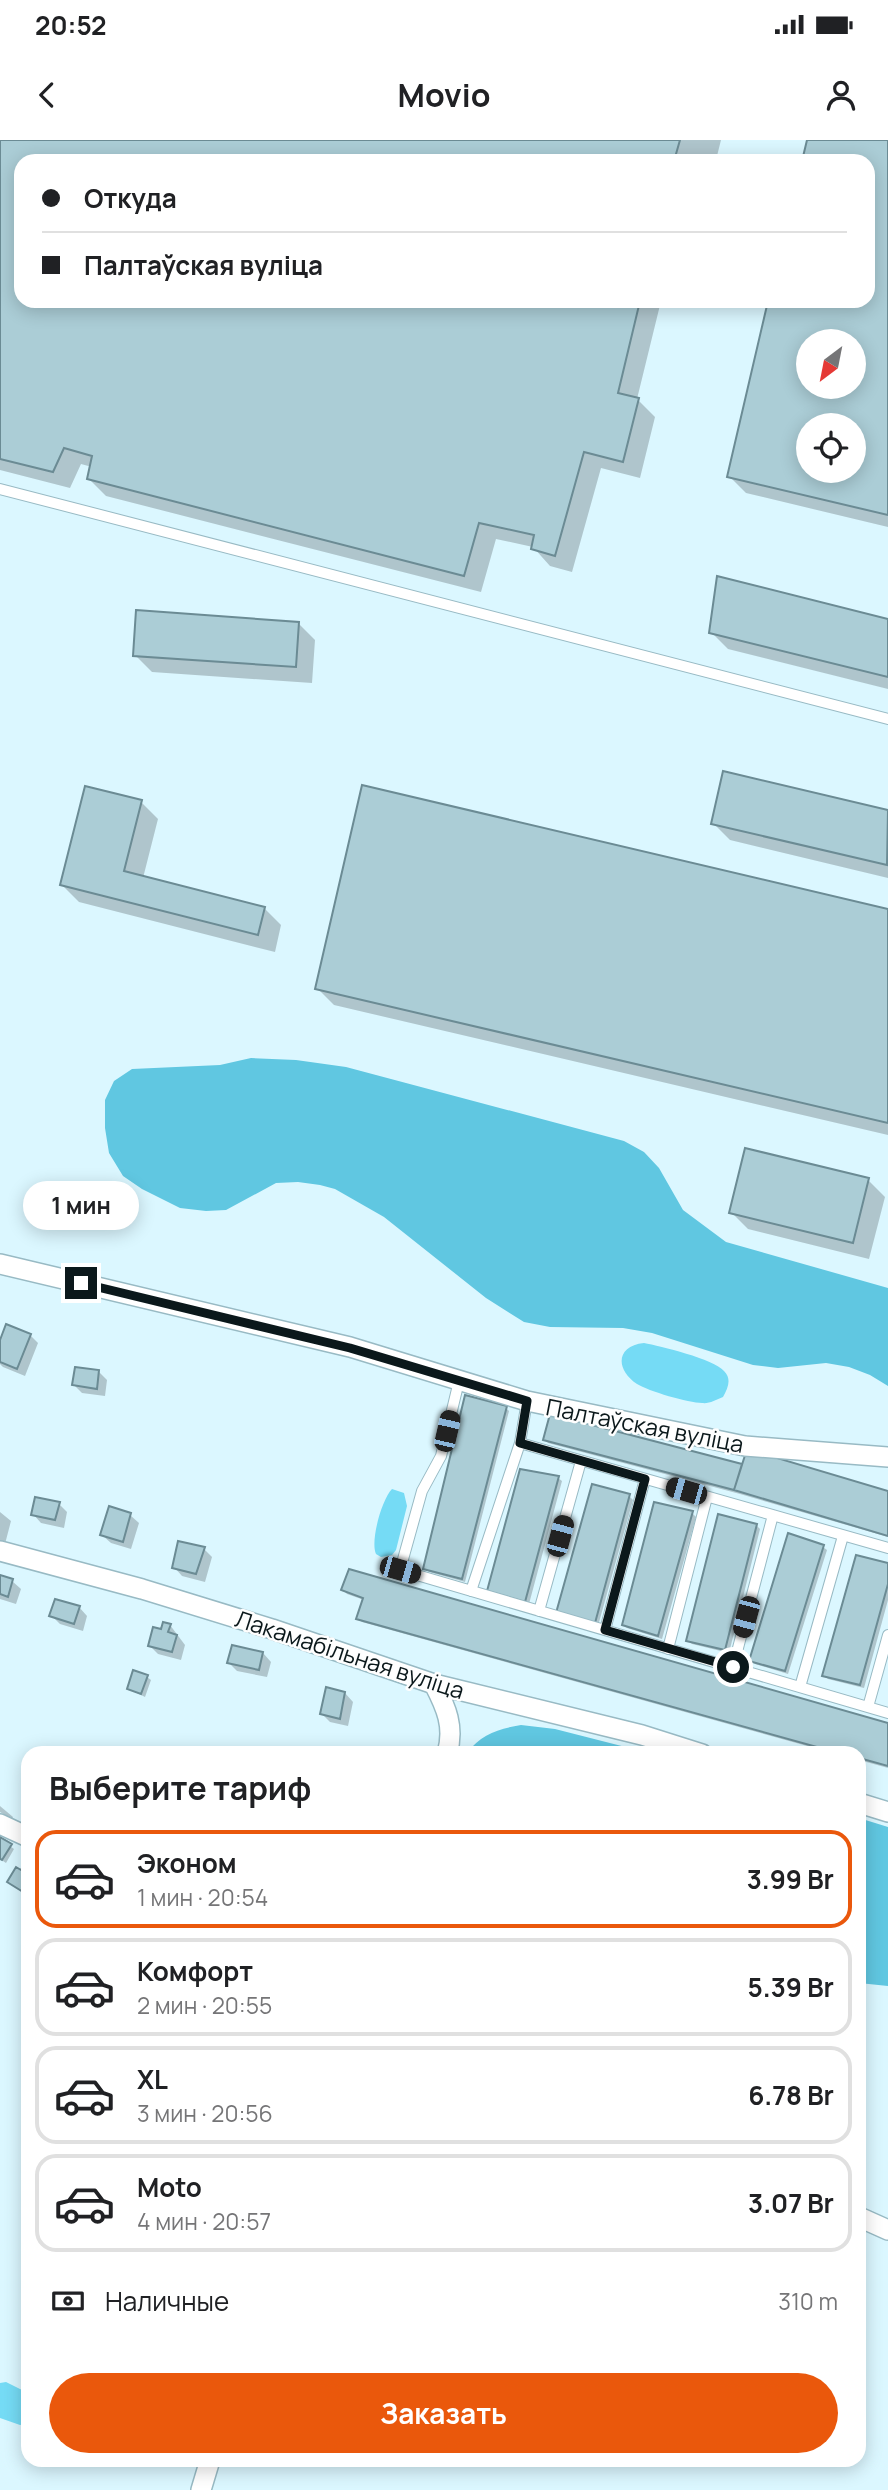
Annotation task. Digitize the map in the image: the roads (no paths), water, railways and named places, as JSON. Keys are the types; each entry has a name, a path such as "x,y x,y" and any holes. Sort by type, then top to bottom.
{"street":[{"name":"Палтаўская вуліца","path":"0,1264 350,1348 527,1401 746,1446 888,1457"},
{"name":"Лакамабільная вуліца","path":"0,1551 142,1589 272,1629 434,1684 677,1746"},
{"path":"434,1684 449,1712 449,1746"},
{"path":"866,1805 888,1812"},
{"path":"0,1824 21,1834"},
{"path":"866,2220 888,2230"},
{"path":"201,2490 209,2467"}],"lane":[{"path":"0,489 888,719"},
{"path":"459,1381 442,1456 422,1491 400,1570 888,1713"},
{"path":"471,1591 520,1443 527,1401"},
{"path":"520,1443 888,1548"},
{"path":"539,1611 580,1461"},
{"path":"605,1630 645,1479"},
{"path":"668,1649 707,1497"},
{"path":"733,1667 773,1516"},
{"path":"800,1687 844,1536"},
{"path":"867,1707 888,1635"}]}
